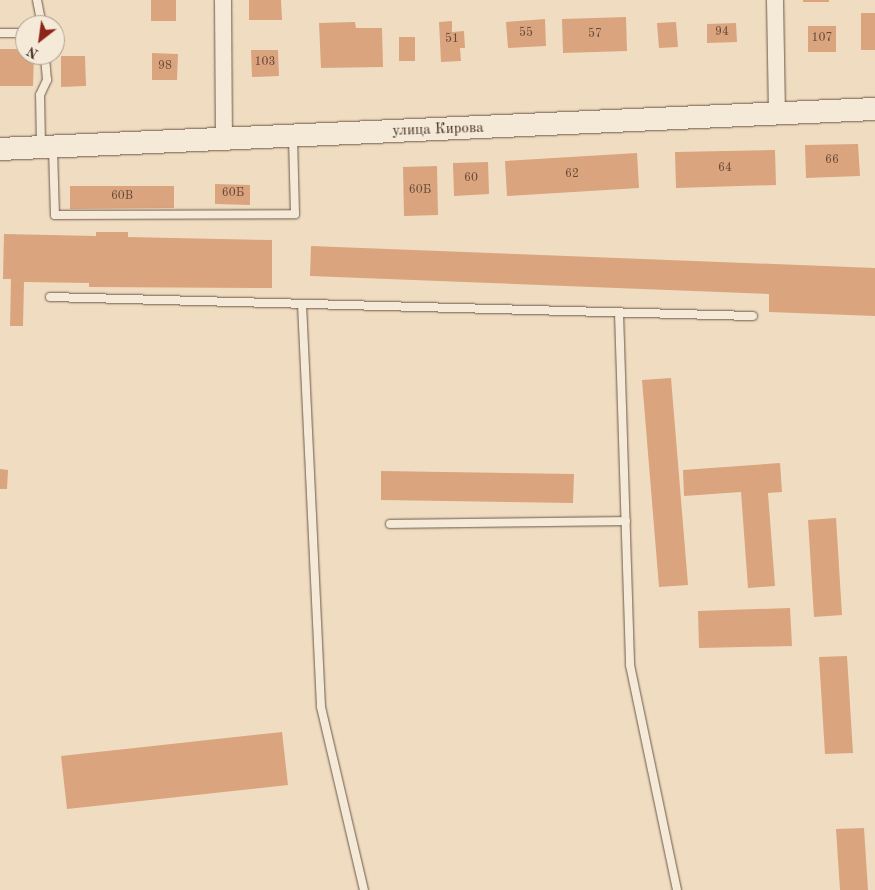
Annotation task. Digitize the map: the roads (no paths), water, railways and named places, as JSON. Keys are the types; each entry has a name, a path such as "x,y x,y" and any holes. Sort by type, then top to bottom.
{"main road":[{"name":"улица Кирова","path":"0,149 778,116 875,109"}],"street":[{"path":"223,0 224,140"},
{"path":"775,0 778,116"}],"lane":[{"path":"37,0 40,15"},
{"path":"0,33 15,33"},
{"path":"46,65 47,80 40,95 55,215 295,214 293,137"},
{"path":"50,297 753,316"},
{"path":"302,304 321,707 364,890"},
{"path":"619,312 630,664 677,890"},
{"path":"390,524 626,521"}]}
